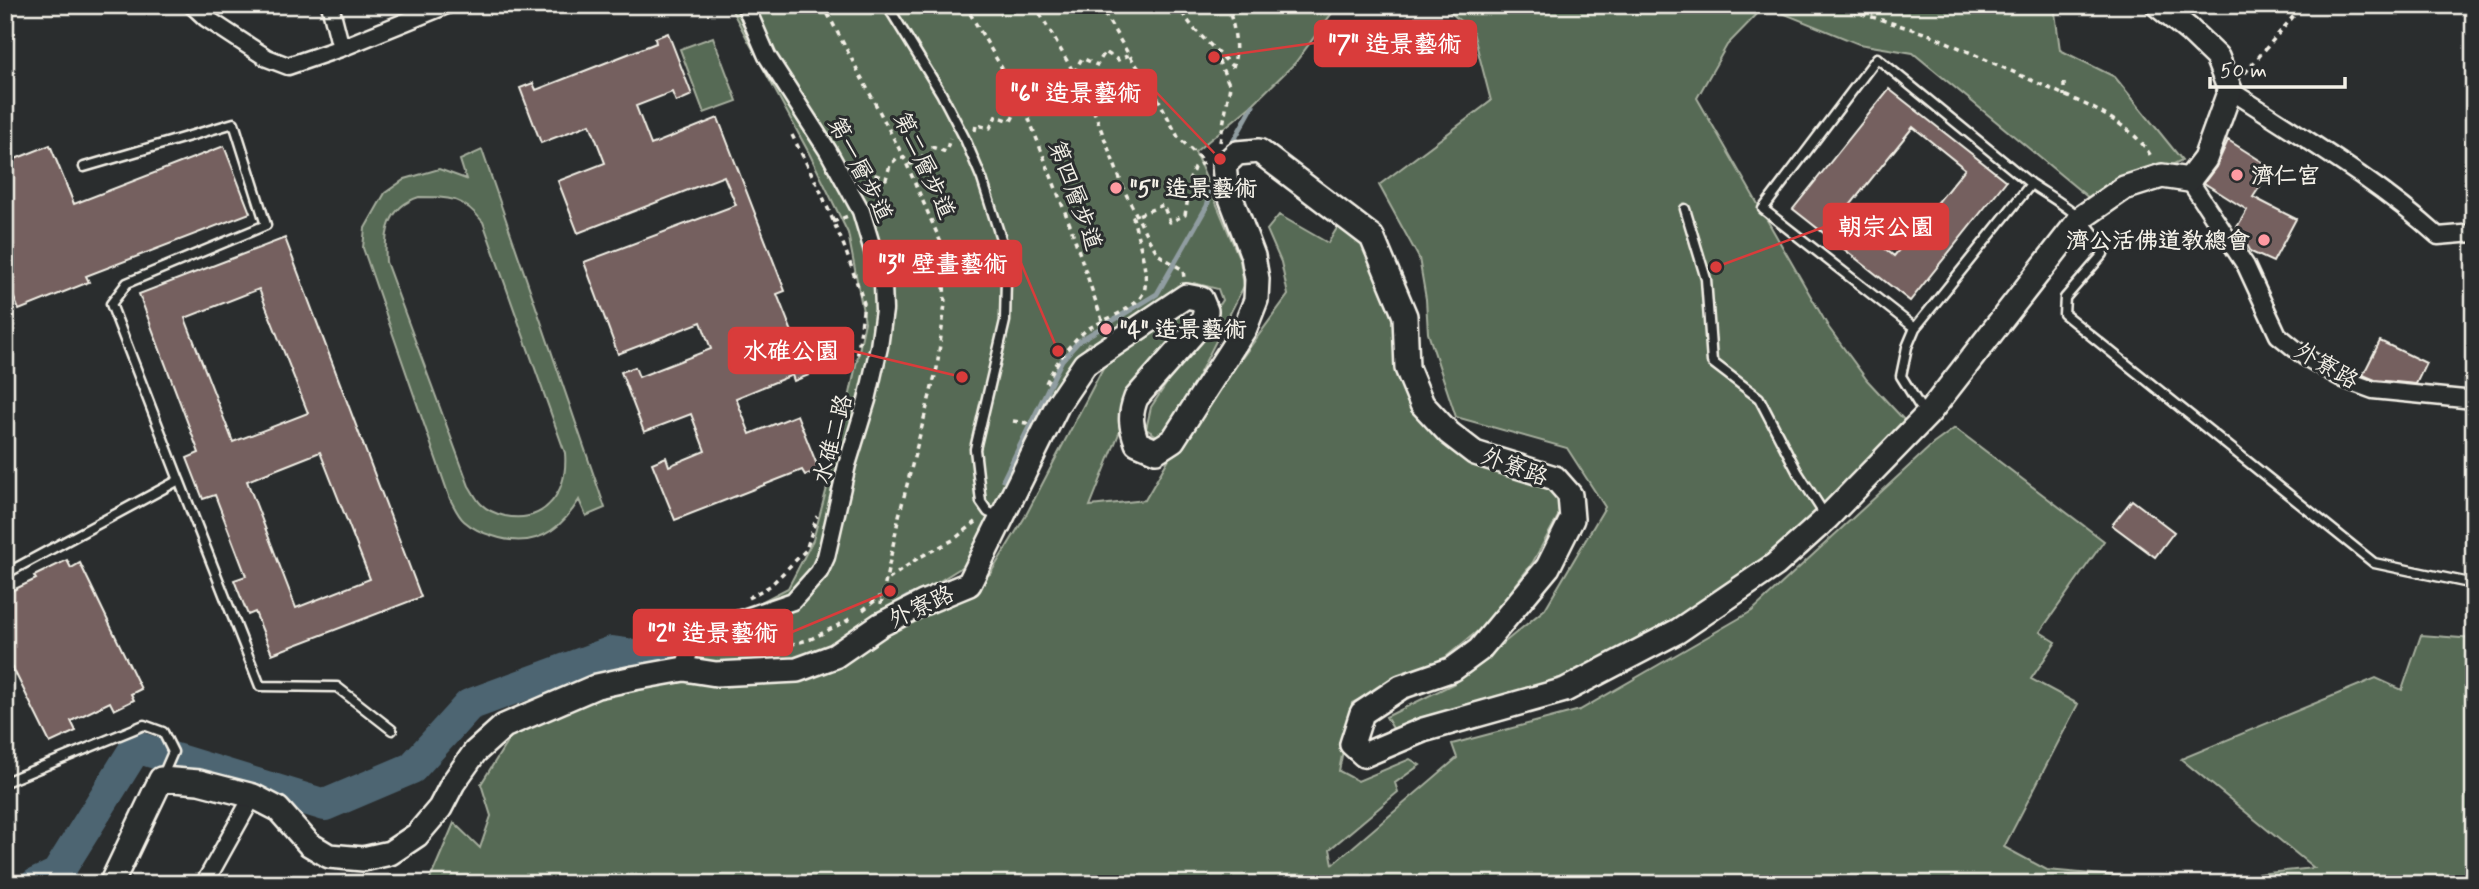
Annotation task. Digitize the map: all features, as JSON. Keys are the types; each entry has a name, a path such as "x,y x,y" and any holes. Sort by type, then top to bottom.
{"street":[{"path":"192,5 205,11 267,58 288,66 341,48 447,5"},
{"path":"330,5 341,48"},
{"name":"水碓二路","path":"699,643 726,624 793,601 818,572 826,556 847,465 867,400 884,310 884,284 861,211 828,150 767,56 745,5"},
{"path":"2158,5 2217,57 2231,90 2350,169 2438,236 2474,233"},
{"path":"2189,180 2205,159 2231,90"},
{"name":"外寮路","path":"161,779 199,782 253,796 278,809 309,844 329,856 363,859 390,853 417,835 440,808 475,751 504,726 597,686 684,669 716,674 797,670 835,656 880,625 969,584 995,515 1058,404 1085,364 1186,296 1201,299 1206,311 1202,323 1136,398 1131,412 1130,423 1138,443 1156,451 1173,440 1245,328 1256,300 1257,279 1253,256 1214,160 1237,153 1259,151 1372,237 1405,316 1407,368 1422,404 1449,433 1475,453 1555,478 1570,495 1572,519 1548,567 1479,650 1453,669 1401,687 1362,713 1352,744 1364,755 1423,730 1565,690 1688,624 1775,565 1827,518 1929,413 2081,218 2124,188 2161,176 2189,180 2246,266 2278,335 2305,357 2343,379 2373,390 2474,400"},
{"path":"684,669 699,643"},
{"path":"111,884 161,779"},
{"path":"204,884 253,796"}],"lane":[{"path":"887,5 941,93 965,139 982,179 1002,242 1006,279 1005,321 975,449 981,502 995,515"},
{"path":"1915,328 1763,209 1877,58 2031,184 2081,218 2099,239 2103,254 2064,298 2064,314 2374,564 2474,584"},
{"path":"84,167 234,123 266,225 127,284 111,304 260,686 337,687 392,730"},
{"path":"1929,413 1919,405 1901,376 1907,347 1915,328 2031,184"},
{"path":"1685,209 1706,279 1712,362 1759,398 1798,473 1827,518"},
{"path":"5,574 179,480"},
{"path":"5,782 144,725 163,732 173,752 161,779"}],"path":[{"name":"第二層步道","path":"699,643 767,651 811,639 855,616 881,596 937,368 945,304 942,245 904,158 823,5"},
{"name":"第四層步道","path":"965,5 1024,106 1106,327"},
{"path":"1035,5 1090,102 1136,214 1159,255 1183,270"},
{"path":"1099,5 1152,87 1178,137 1214,160"},
{"path":"1176,5 1195,30 1233,67 1236,59 1234,22 1227,5"},
{"path":"1833,5 1931,35 2019,73 2108,117 2143,143 2161,176"},
{"path":"2231,90 2303,5"},
{"path":"859,188 860,178 871,187 876,175 886,179 890,165 897,158 904,158 911,164 914,163 916,154 929,159 932,146 946,152 950,138 958,142 974,137 976,125 990,128 996,116 1011,121 1017,109 1032,103 1040,86 1056,88 1061,76 1072,71 1082,58 1097,65 1105,52 1118,60 1129,55"},
{"path":"1214,160 1230,86 1219,62 1223,57"},
{"path":"2064,83 2064,96"},
{"path":"792,135 844,246 864,303 856,370"},
{"path":"1103,322 1137,302 1145,289 1133,217 1163,205 1170,222 1185,215 1188,198 1183,197 1194,169 1214,160"},
{"path":"747,598 770,586 806,550 818,512"},
{"path":"887,580 918,558 995,515"}],"green space":[{"path":"729,5 1338,5 1295,63 1251,106 1195,152 1240,260 1244,286 1189,394 1159,437 1146,429 1151,407 1222,300 1218,289 1194,283 1096,345 1088,343 1020,480 970,562 826,652 728,671 776,673 875,641 990,574 1025,517 1104,366 1181,314 1192,323 1122,426 1090,506 1145,500 1171,455 1288,295 1281,262 1267,230 1279,215 1328,243 1345,215 1391,286 1407,386 1455,443 1545,467 1567,500 1533,562 1485,625 1446,657 1352,703 1339,771 1358,781 1410,759 1420,765 1395,783 1398,792 1330,849 1333,864 1457,758 1452,744 1580,710 1752,611 1933,444 1955,428 2104,541 2040,632 2056,642 2031,679 2078,704 2004,847 2047,870 2182,882 2314,868 2181,759 2376,678 2402,690 2421,635 2474,639 2474,884 428,884 454,823 480,848 491,816 481,784 522,718 627,670 698,671 684,642 788,588 813,540 842,432 865,322 848,233 809,153"},
{"path":"1442,5 2054,5 2060,50 2115,77 2182,160 2095,203 1913,53 1859,44 1765,6 1727,45 1697,98 1829,328 1867,380 1906,422 1825,505 1778,548 1703,602 1562,683 1394,730 1386,717 1455,683 1545,609 1605,507 1567,448 1456,417 1428,333 1419,258 1379,185 1491,101 1473,32"},
{"path":"713,37 737,101 704,113 680,49"},
{"path":"482,150 605,508 586,516 579,500 553,529 532,539 507,540 485,534 467,524 456,511 363,248 365,228 385,193 405,179 439,169 466,179 460,160","holes":["419,197 455,200 469,208 483,222 565,453 563,480 558,491 552,501 533,515 505,516 492,512 481,504 469,486 386,262 387,231 394,214 400,207"]}],"building":[{"path":"668,33 692,95 676,102 672,92 636,106 651,145 718,118 785,291 777,294 809,375 794,381 792,375 736,398 750,434 797,415 819,470 805,475 802,470 675,520 652,463 666,457 669,466 705,451 691,414 644,432 621,372 635,367 639,377 711,349 701,322 618,354 584,262 736,205 724,176 578,233 558,181 605,163 590,124 541,143 520,88 533,83 536,90 656,43 655,38"},
{"path":"1889,89 2006,181 1910,301 1793,209","holes":["1913,127 1965,169 1894,256 1843,214"]},
{"path":"2228,140 2272,168 2253,197 2296,219 2273,262 2251,252 2237,227 2247,210 2204,183 2216,167"},
{"path":"50,145 74,204 224,146 250,213 86,276 89,282 19,310 5,277 5,163"},
{"path":"285,238 421,597 272,654 255,612 248,615 234,580 246,576 215,495 203,499 187,458 199,453 139,294","holes":["259,289 308,413 233,442 185,318","320,452 370,579 296,608 247,481"]},
{"path":"2380,341 2426,363 2416,384 2375,380 2363,375"},
{"path":"2132,500 2174,532 2155,557 2112,525"},
{"path":"67,560 71,568 80,563 141,689 131,694 134,700 114,710 110,702 71,721 76,731 50,743 5,652 5,594"}],"waterway":[{"path":"1229,149 1253,106"},
{"path":"1003,480 1062,360 1079,341 1157,294 1207,206 1215,176"},
{"path":"893,606 963,574 965,570"},
{"path":"36,884 57,874 136,747 325,805 412,768 469,705 612,652 663,659"}],"place":[{"name":"\"7\" 造景藝術","path":"1214,57"},
{"name":"\"6\" 造景藝術","path":"1220,159"},
{"name":"濟仁宮","path":"2237,175"},
{"name":"\"5\" 造景藝術","path":"1116,188"},
{"name":"濟公活佛道教總會","path":"2264,240"},
{"name":"朝宗公園","path":"1716,267"},
{"name":"\"4\" 造景藝術","path":"1106,329"},
{"name":"\"3\" 壁畫藝術","path":"1058,351"},
{"name":"水碓公園","path":"962,377"},
{"name":"\"2\" 造景藝術","path":"890,591"}]}
